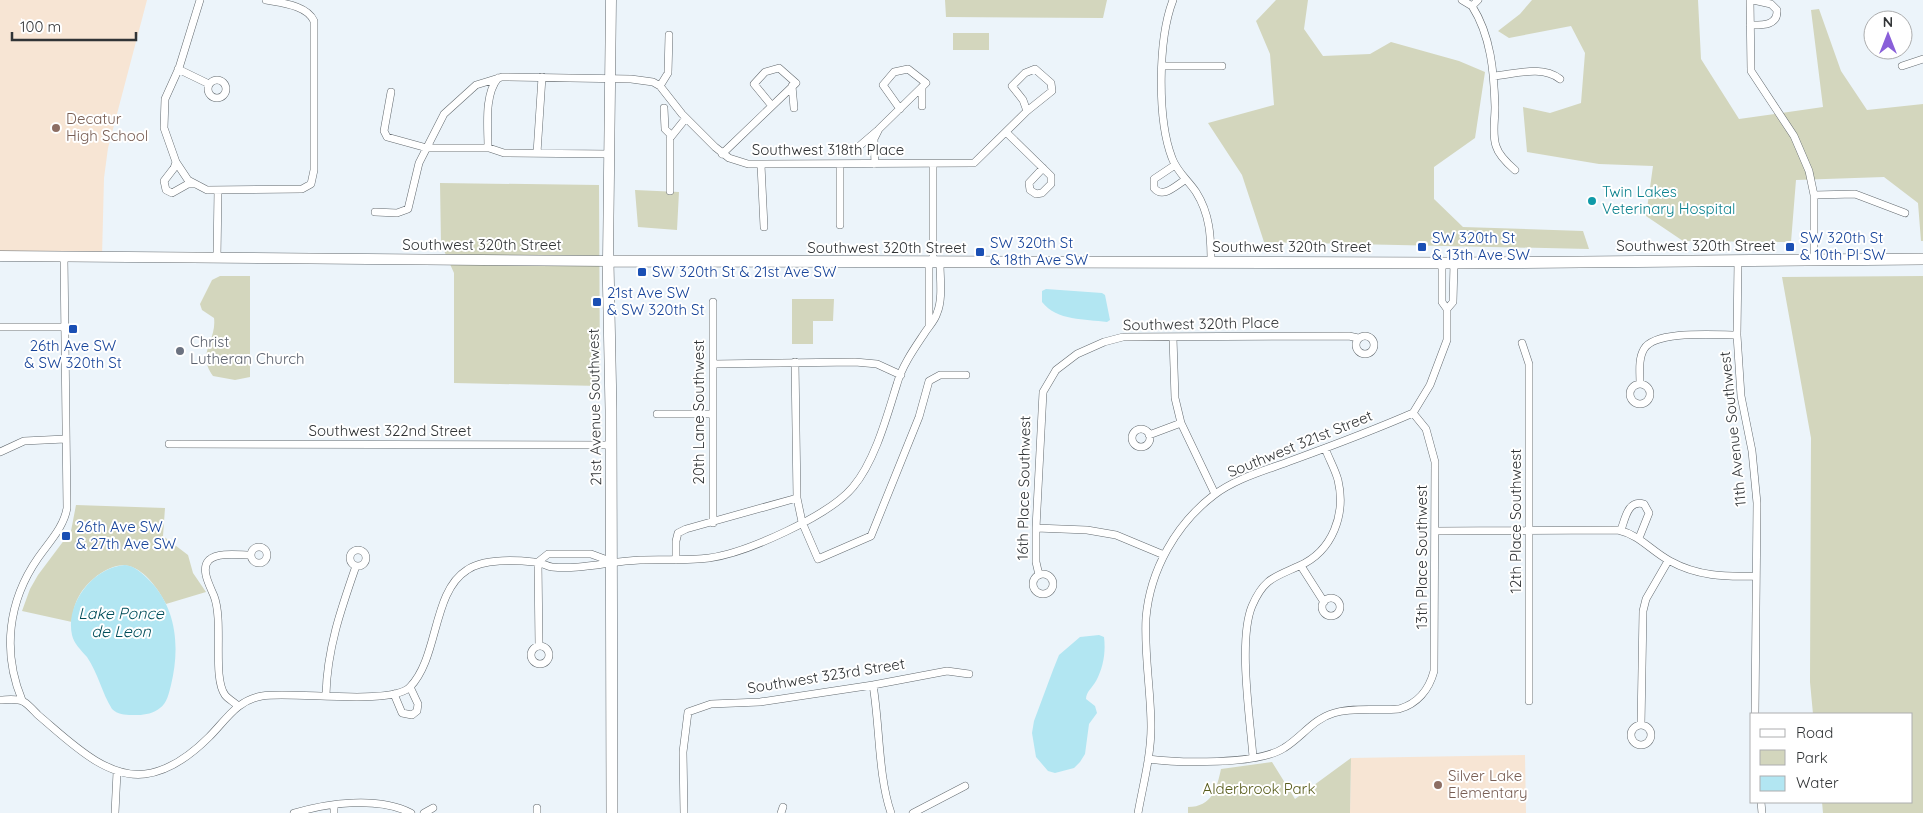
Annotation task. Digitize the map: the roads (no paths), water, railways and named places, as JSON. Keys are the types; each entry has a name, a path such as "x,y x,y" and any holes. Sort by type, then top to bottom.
{"main road":[{"name":"21st Avenue Southwest","path":"611,0 608,261 611,445 612,813"},
{"name":"Southwest 320th Street","path":"0,256 934,263 1211,262 1454,264 1923,259"}],"street":[{"path":"200,0 178,69 166,94 163,117 166,136 176,162 182,172 194,184 208,190 290,191 302,189 310,185 314,170 315,42 312,17 298,8 266,0"},
{"path":"1462,0 1472,6 1487,36 1494,76 1494,132 1496,148 1504,160 1515,170"},
{"path":"1472,6 1478,0"},
{"path":"1750,25 1765,25 1773,21 1777,10 1771,4 1751,0 1750,25 1751,71 1794,136 1804,156 1814,195 1814,260"},
{"path":"1171,1 1164,34 1162,66 1164,126 1167,145 1175,165 1200,199 1208,221 1211,262"},
{"path":"375,212 398,213 408,209 416,173 444,114 482,82 498,78 542,76 642,80 660,86 668,73 670,35"},
{"path":"1902,66 1923,59"},
{"path":"1162,66 1222,66"},
{"path":"722,154 796,83 782,70 773,68 765,72 754,86 772,106"},
{"path":"178,69 209,84"},
{"path":"856,149 879,129 900,109 926,83 911,70 903,69 894,72 883,86 900,109"},
{"name":"Southwest 318th Place","path":"660,86 686,118 722,154 736,161 761,165 974,163 1027,111 1034,108 1053,89 1051,83 1035,69 1025,73 1012,86 1023,100 1027,111"},
{"path":"1494,76 1539,71 1554,74 1560,79"},
{"path":"537,153 542,76"},
{"path":"488,148 490,98 493,85 498,78"},
{"path":"792,86 794,108"},
{"path":"922,87 922,106"},
{"path":"391,92 384,131 387,136 427,148 488,148 504,153 610,154"},
{"path":"664,108 664,129 671,135"},
{"path":"670,191 669,142 671,135 686,118"},
{"path":"874,164 874,139 879,129"},
{"path":"1006,132 1043,168"},
{"path":"176,162 174,168 164,181 166,190 172,193 185,185 194,184"},
{"path":"840,164 840,225"},
{"path":"929,327 934,263 933,164"},
{"path":"761,165 764,227"},
{"path":"1175,165 1154,179 1154,188 1158,192 1164,193 1185,180"},
{"path":"217,258 218,190"},
{"path":"1814,195 1855,194 1905,212"},
{"path":"64,257 65,515 24,582 12,618 10,643 12,669 22,700 92,758 116,772 143,774 170,766 199,746 237,705 246,699 263,696 326,695 368,697 394,694 408,689 428,656 453,582 468,569 482,564 538,562 550,567 592,566 611,561 710,558 770,540 836,503 854,487 866,466 887,417 900,374 929,327 939,306 934,263"},
{"name":"11th Avenue Southwest","path":"1738,261 1737,335 1741,396 1752,451 1757,503 1755,713"},
{"path":"1413,413 1430,385 1447,340 1447,309 1442,302 1442,263"},
{"path":"1447,309 1453,302 1454,264"},
{"name":"20th Lane Southwest","path":"713,302 713,523"},
{"path":"0,327 64,327"},
{"path":"1640,384 1640,362 1643,351 1648,344 1667,336 1737,335"},
{"name":"Southwest 320th Place","path":"1040,400 1045,386 1056,370 1088,348 1123,337 1349,336 1358,338"},
{"path":"1173,338 1176,398 1181,423 1215,494"},
{"name":"12th Place Southwest","path":"1522,343 1529,364 1529,700"},
{"path":"713,364 795,362 870,364 900,374"},
{"path":"795,362 797,498 802,522 818,559 871,536 919,417 930,382 940,375 966,375"},
{"name":"16th Place Southwest","path":"1039,575 1036,562 1036,528 1040,400"},
{"name":"Southwest 321st Street","path":"1138,813 1148,759 1151,729 1146,619 1152,586 1164,555 1178,532 1198,508 1215,494 1254,475 1413,413"},
{"name":"13th Place Southwest","path":"1253,757 1270,755 1284,749 1310,726 1333,713 1398,709 1415,701 1431,683 1434,672 1435,462 1426,429 1413,413"},
{"path":"657,414 713,414"},
{"path":"1149,435 1181,423"},
{"path":"0,452 16,444 32,440 65,439"},
{"name":"Southwest 322nd Street","path":"169,444 611,445"},
{"path":"1148,759 1188,763 1253,757 1246,652 1248,617 1258,594 1265,585 1277,574 1301,566 1319,552 1334,533 1340,514 1338,480 1325,448"},
{"path":"676,560 678,533 686,529 797,498"},
{"path":"1620,530 1631,506 1637,503 1644,504 1648,513 1639,538"},
{"path":"1036,528 1087,530 1116,535 1164,555"},
{"path":"1435,531 1620,530 1639,538 1668,561 1693,571 1712,575 1756,576"},
{"path":"538,562 548,554 591,554 611,561"},
{"path":"237,705 226,695 221,685 218,620 215,599 206,575 208,561 222,556 250,555"},
{"path":"1641,725 1643,611 1646,599 1668,561"},
{"path":"538,562 539,646"},
{"path":"326,695 326,667 331,642 356,566"},
{"path":"1301,566 1324,602"},
{"name":"Southwest 323rd Street","path":"684,813 683,752 688,712 711,704 760,702 873,686 947,672 969,674"},
{"path":"873,686 879,727 883,784 891,813"},
{"path":"394,694 402,713 412,715 417,711 418,704 408,689"},
{"path":"0,700 22,700"},
{"path":"115,813 116,772"},
{"path":"913,813 965,786"},
{"path":"294,813 312,807 334,809 375,804 411,813"},
{"path":"424,813 433,808"}],"water":[{"path":"1046,289 1102,293 1105,295 1110,320 1107,322 1072,318 1055,313 1042,302 1042,291"},
{"name":"Lake Ponce de Leon","path":"125,565 135,568 159,592 171,616 174,630 174,671 167,698 158,710 144,715 124,715 112,709 91,663 76,644 72,635 73,611 84,589 102,572 113,567"},
{"path":"1099,635 1104,637 1104,655 1098,676 1086,697 1095,706 1097,713 1089,724 1085,754 1074,768 1055,773 1048,771 1036,757 1032,733 1034,721 1053,670 1059,655 1080,637"}],"place":[{"name":"Decatur High School","path":"56,128"},
{"name":"Twin Lakes Veterinary Hospital","path":"1592,201"},
{"name":"SW 320th St & 13th Ave SW","path":"1422,247"},
{"name":"SW 320th St & 10th Pl SW","path":"1790,247"},
{"name":"SW 320th St & 18th Ave SW","path":"980,252"},
{"name":"SW 320th St & 21st Ave SW","path":"642,272"},
{"name":"21st Ave SW & SW 320th St","path":"597,302"},
{"name":"26th Ave SW & SW 320th St","path":"73,329"},
{"name":"Christ Lutheran Church","path":"180,351"},
{"name":"26th Ave SW & 27th Ave SW","path":"66,536"},
{"name":"Silver Lake Elementary","path":"1438,785"}],"park label":[{"name":"Alderbrook Park","path":"1259,789"}]}
